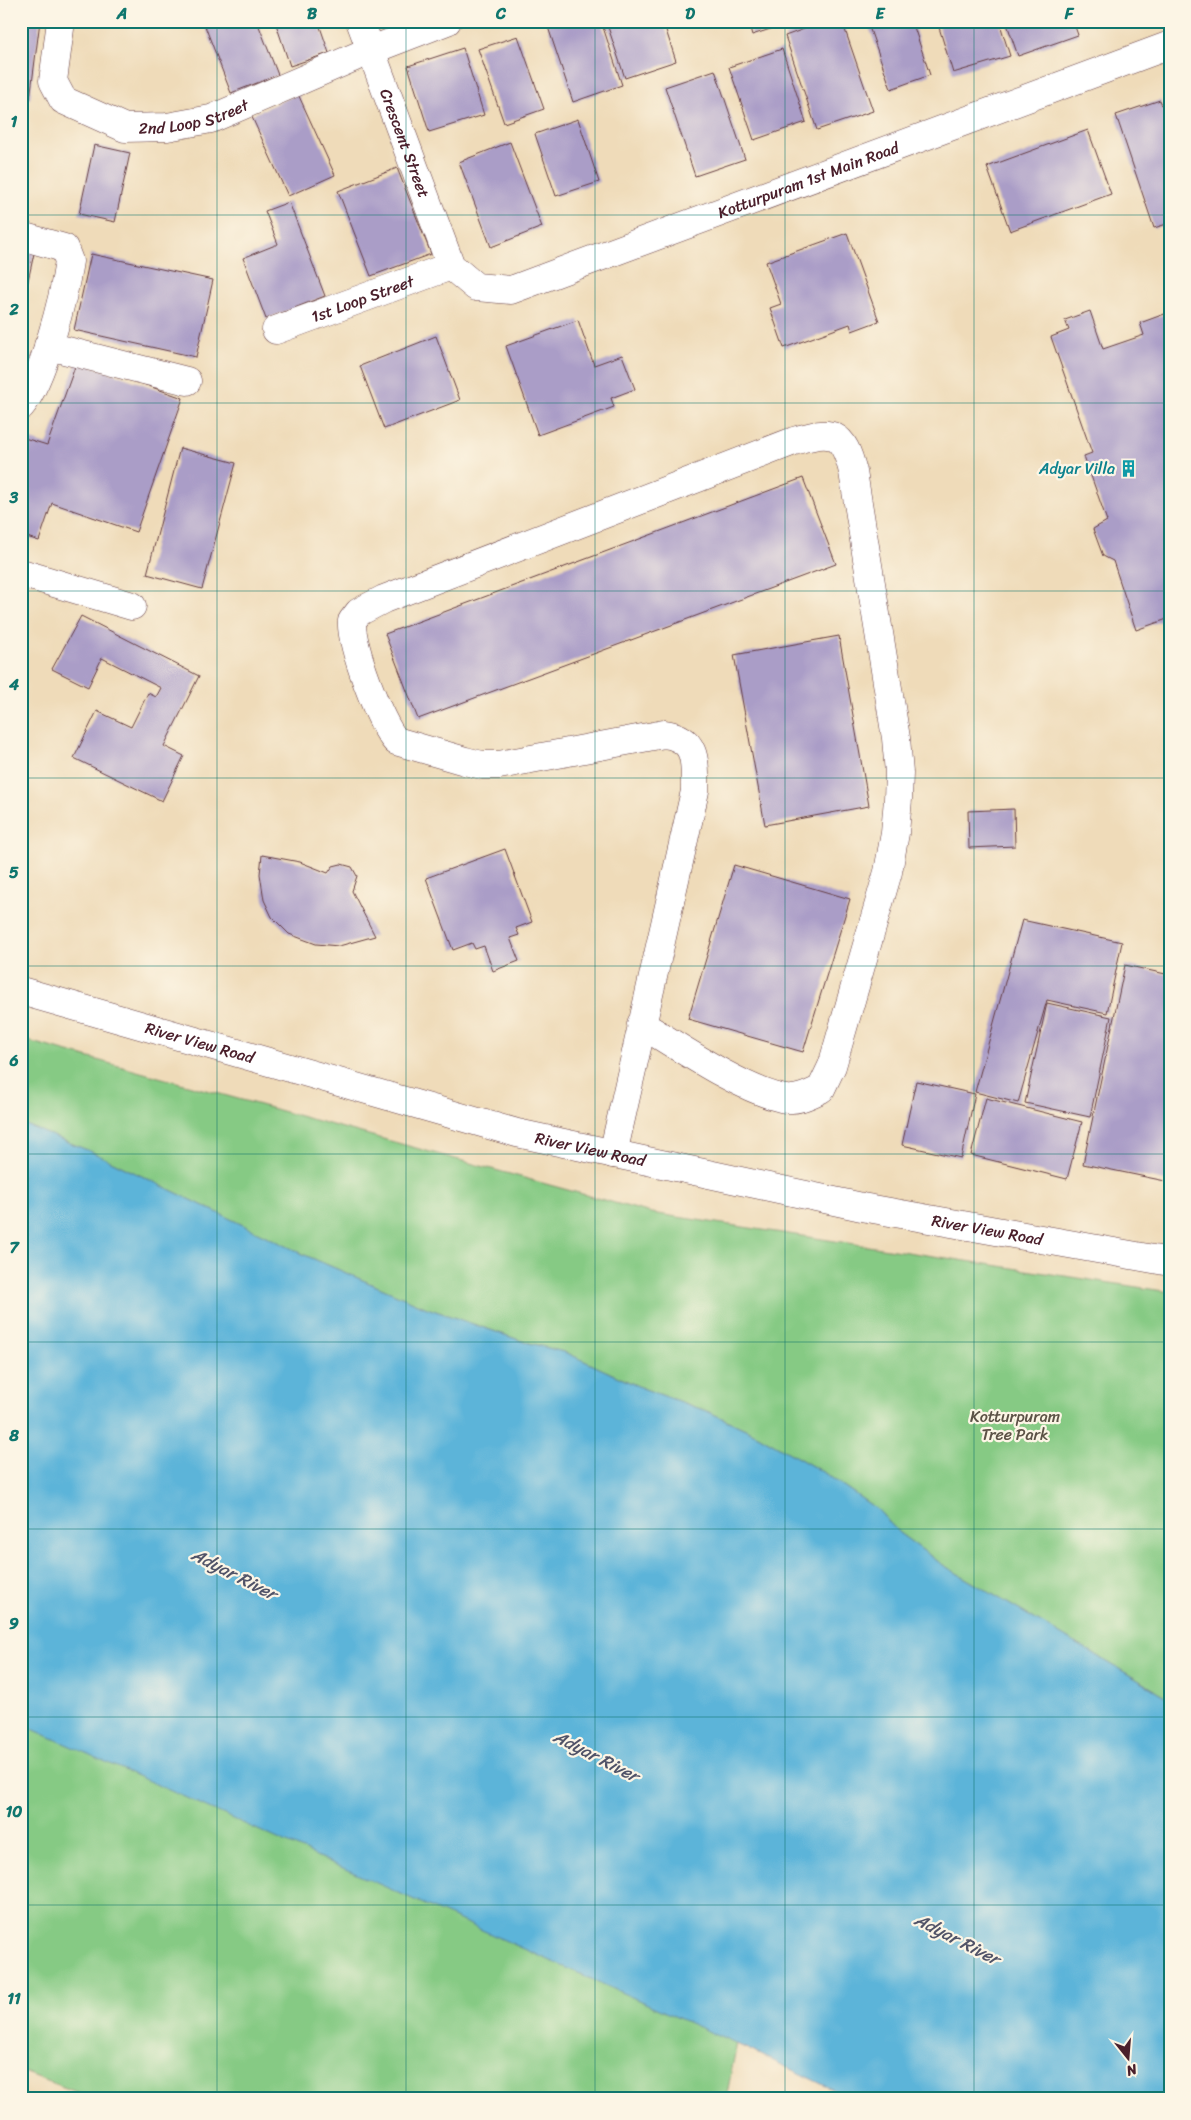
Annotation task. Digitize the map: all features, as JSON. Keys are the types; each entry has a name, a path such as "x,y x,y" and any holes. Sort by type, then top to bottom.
{"street":[{"name":"2nd Loop Street","path":"62,21 53,81 63,100 125,128 167,126 211,119 369,51 447,21"},
{"name":"Crescent Street","path":"360,21 369,51 451,266"},
{"name":"Kotturpuram 1st Main Road","path":"451,266 476,287 511,290 1170,45"},
{"path":"21,236 64,248 69,261 48,346 30,396 21,406"},
{"name":"1st Loop Street","path":"276,330 451,266"},
{"path":"48,346 187,381"},
{"path":"613,1154 641,1024 695,791 694,755 686,742 676,735 664,734 515,762 482,765 396,741 388,733 379,712 354,643 351,630 352,621 359,612 384,599 794,441 823,434 833,436 843,442 853,472 896,738 899,772 896,833 888,872 832,1066 821,1089 795,1099 781,1098 739,1081 641,1024"},
{"path":"21,573 132,606"},
{"name":"River View Road","path":"21,991 517,1133 862,1207 1170,1262"}],"green space":[{"name":"Kotturpuram Tree Park","path":"21,1039 651,1213 1170,1292 1170,1699 943,1565 899,1533 878,1510 826,1474 758,1435 709,1412 642,1388 567,1353 522,1341 427,1308 307,1256 92,1152 21,1123"},
{"path":"21,1697 742,2017 726,2099 95,2099 21,2071"}],"water":[{"name":"Adyar River","path":"21,1123 92,1152 307,1256 427,1308 522,1341 567,1353 642,1388 709,1412 758,1435 826,1474 878,1510 899,1533 943,1565 1170,1699 1170,2099 853,2099 759,2054 21,1724"}],"building":[{"path":"21,21 40,21 30,99 21,98"},
{"path":"203,21 257,21 278,75 231,93"},
{"path":"275,21 318,21 329,53 290,66"},
{"path":"546,21 601,21 622,85 573,102"},
{"path":"606,21 663,21 676,61 625,78"},
{"path":"748,21 792,21 792,22 752,35"},
{"path":"826,21 842,21 873,111 817,130 785,36"},
{"path":"867,21 912,21 930,75 891,89"},
{"path":"937,21 999,21 1010,56 953,73"},
{"path":"1006,21 1073,21 1078,35 1018,56"},
{"path":"518,36 544,109 504,123 478,49"},
{"path":"463,48 484,115 429,132 408,66"},
{"path":"782,49 806,122 754,140 729,67"},
{"path":"715,70 745,159 695,176 665,87"},
{"path":"298,94 335,175 288,196 251,115"},
{"path":"1160,100 1170,127 1170,223 1154,228 1116,115"},
{"path":"578,119 599,182 556,196 535,134"},
{"path":"1088,130 1111,194 1010,231 987,167"},
{"path":"510,142 542,227 491,247 459,162"},
{"path":"94,145 130,153 115,222 79,214"},
{"path":"397,168 431,254 371,276 338,191"},
{"path":"289,202 325,296 266,319 243,258 278,244 265,211"},
{"path":"847,233 879,321 852,331 850,324 784,348 770,308 781,304 766,262"},
{"path":"21,246 35,249 22,308 21,308"},
{"path":"91,254 213,280 196,357 74,330"},
{"name":"Adyar Villa","path":"1090,311 1103,349 1144,335 1140,323 1170,312 1170,618 1136,630 1113,561 1103,556 1093,529 1107,521 1084,456 1092,453 1051,337 1069,330 1065,320"},
{"path":"578,320 594,365 622,355 635,389 611,398 614,407 538,435 506,346"},
{"path":"436,336 460,400 384,429 360,366"},
{"path":"77,361 183,398 136,532 52,503 39,541 21,535 21,437 47,445"},
{"path":"180,448 236,463 202,589 147,574"},
{"path":"803,478 836,564 418,719 385,634"},
{"path":"81,616 199,676 164,746 184,756 162,801 74,758 97,711 131,727 148,693 156,697 161,688 102,658 88,687 52,669"},
{"path":"839,636 869,806 765,825 734,655"},
{"path":"1014,809 1015,846 969,848 968,811"},
{"path":"505,849 532,922 516,928 519,935 510,938 519,961 493,971 484,946 475,949 472,943 453,950 426,878"},
{"path":"262,855 300,862 328,873 333,866 341,864 352,867 357,876 352,891 375,936 339,946 316,944 289,934 272,917 264,900 260,874"},
{"path":"734,865 850,899 803,1052 688,1019"},
{"path":"1022,920 1122,942 1107,1013 1047,1000 1018,1103 975,1092"},
{"path":"1125,965 1170,975 1170,1182 1083,1164"},
{"path":"1047,1003 1111,1017 1090,1117 1025,1103"},
{"path":"916,1081 975,1094 961,1158 902,1145"},
{"path":"986,1098 1082,1122 1067,1179 971,1155"}],"place":[{"name":"Adyar Villa","path":"1129,468"}]}
